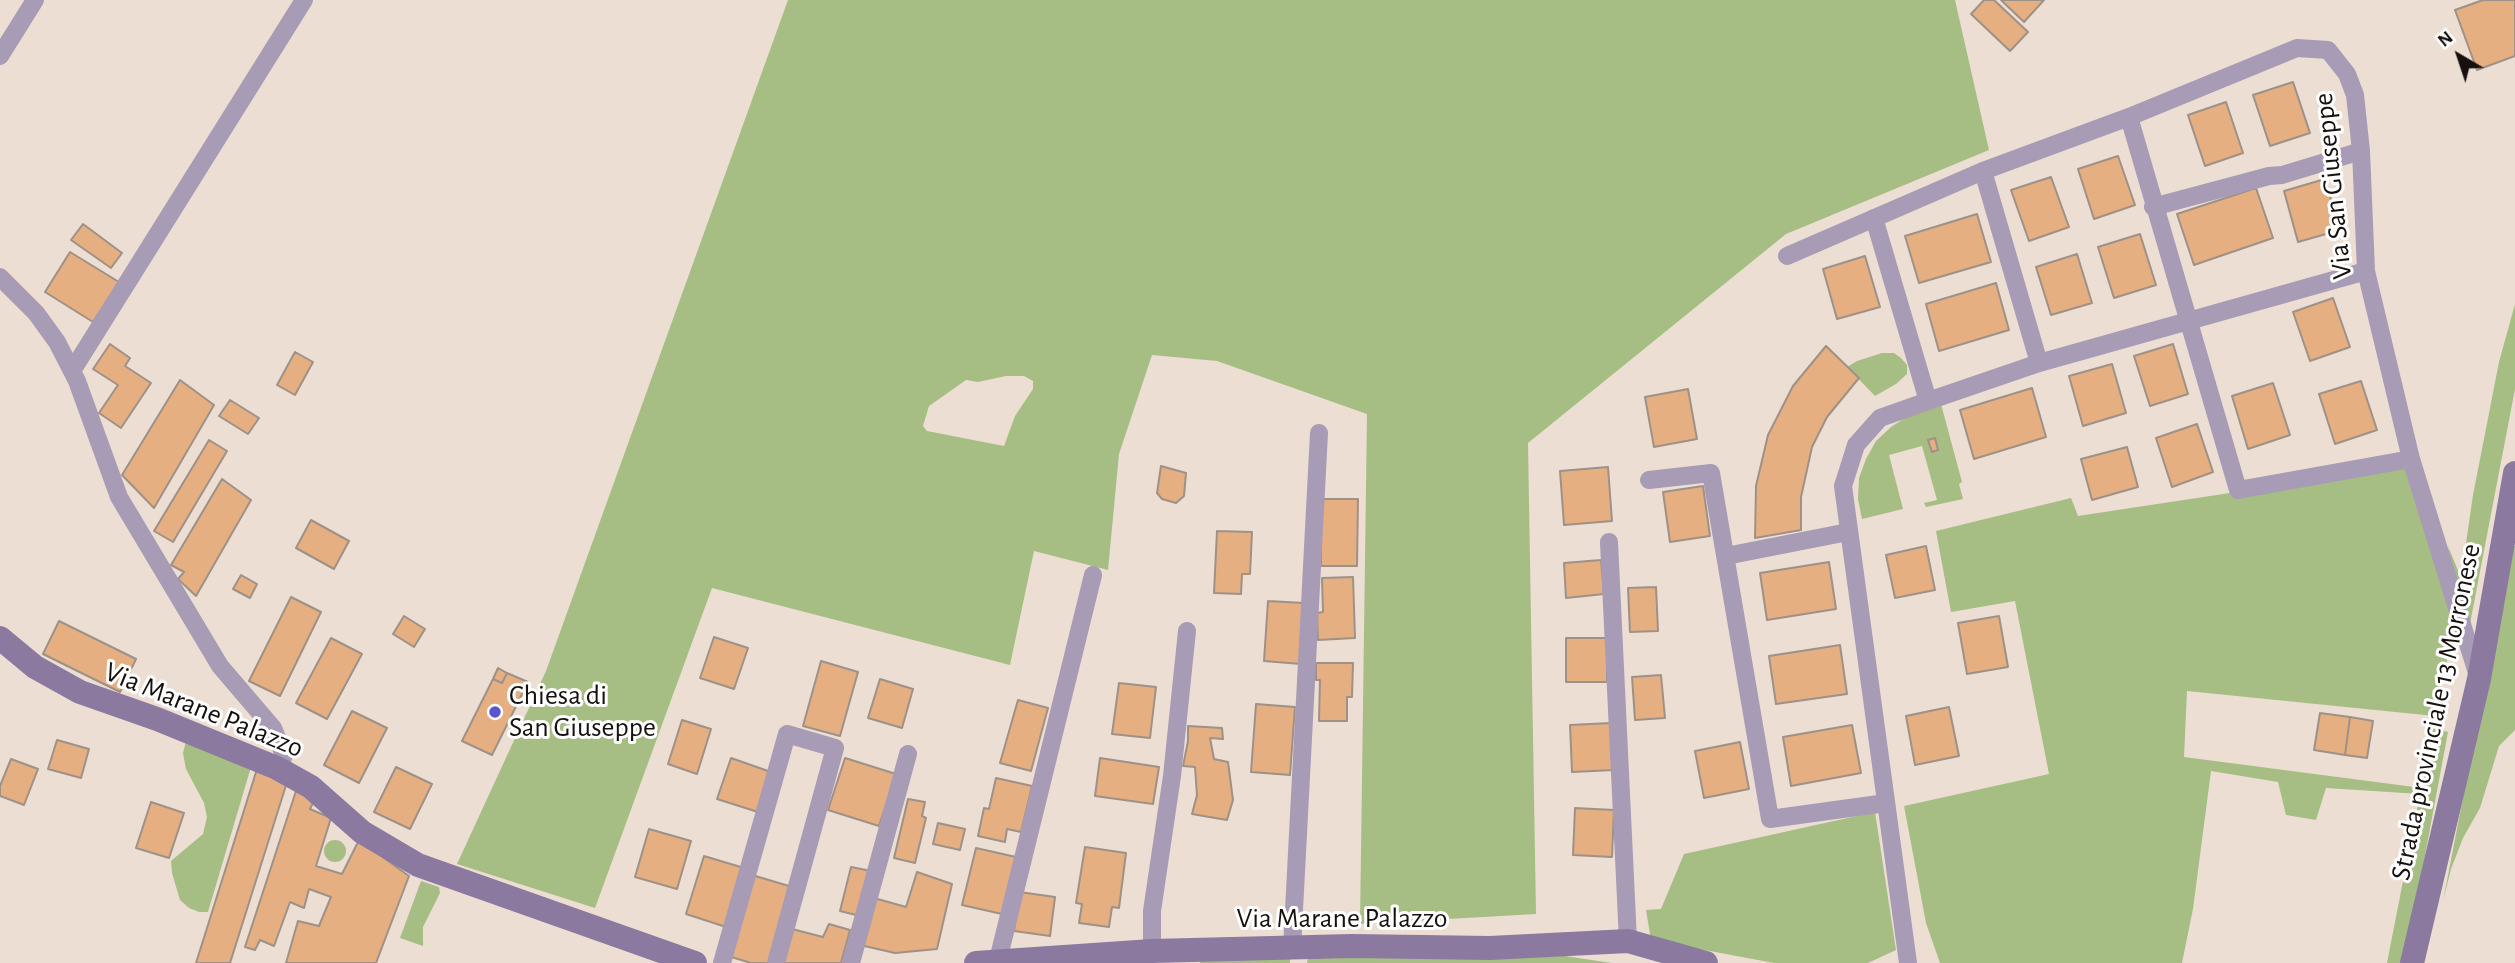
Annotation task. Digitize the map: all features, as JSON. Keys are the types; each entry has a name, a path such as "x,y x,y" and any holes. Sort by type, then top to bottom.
{"main road":[{"name":"Strada provinciale 13 Morronese","path":"2413,963 2479,679 2515,473"},
{"name":"Via Marane Palazzo","path":"0,638 36,667 80,692 157,719 279,769 311,787 362,832 418,866 695,963"},
{"name":"Via Marane Palazzo","path":"987,962 1152,951 1490,948 1628,941 1706,963"}],"street":[{"path":"0,56 35,0"},
{"path":"72,371 303,0"},
{"name":"Via San Giuseppe","path":"1787,256 1983,172 2129,117 2297,48 2328,50 2347,74 2356,95 2366,271 2411,459 2479,679"},
{"path":"2129,117 2153,207 2238,490 2411,459"},
{"path":"2153,207 2269,176 2282,175 2361,150"},
{"path":"1983,172 2039,363"},
{"path":"1874,218 1928,401"},
{"path":"1908,963 1843,486 1856,445 1880,418 2039,363 2366,271"},
{"path":"0,277 36,313 57,342 72,371 119,496 220,666 276,734 284,755 279,769"},
{"path":"1292,948 1319,433"},
{"path":"1649,480 1711,473 1770,819 1886,803"},
{"path":"1726,556 1849,532"},
{"path":"1609,542 1628,941"},
{"path":"987,962 1093,575"},
{"path":"1152,951 1152,911 1172,775 1187,631"},
{"path":"722,963 787,734 835,748 776,963"},
{"path":"851,963 908,754"}],"green space":[{"path":"788,0 1955,0 1989,150 1786,234 1528,443 1536,914 1360,924 1367,414 1217,361 1152,355 1119,454 1108,570 1034,551 1010,665 712,588 595,908 457,864 546,671","holes":["1006,376 1024,376 1033,381 1033,389 1015,416 1004,446 927,431 923,426 929,406 966,380 978,382"]},
{"path":"2515,304 2515,389 2469,629 2455,583 2448,546 2461,578 2473,495 2499,362"},
{"path":"1882,353 1894,353 1901,358 1907,365 1907,374 1875,396 1847,367"},
{"path":"1941,404 1962,482 1959,484 1963,499 1926,507 1924,503 1937,500 1922,446 1889,455 1903,509 1862,519 1858,499 1859,478 1876,441 1908,416"},
{"path":"2408,466 2450,608 2447,662 2435,716 2187,691 2184,757 2422,788 2433,728 2448,732 2405,963 2387,963 2420,794 2326,788 2316,820 2286,815 2278,782 2211,771 2193,909 2182,963 1940,963 1926,923 1904,806 2049,774 2015,601 1951,612 1936,531 2071,498 2078,516"},
{"path":"2512,545 2515,546 2515,730 2499,746 2480,808 2463,838 2451,869 2443,901"},
{"path":"186,741 251,767 208,912 189,908 180,900 172,873 171,861 203,834 207,817 204,803 186,769 183,753"},
{"path":"1875,812 1896,950 1868,963 1774,963 1651,940 1646,910 1661,909 1684,854"},
{"path":"331,840 339,840 346,847 346,855 339,862 331,862 324,855 324,847"},
{"path":"421,881 439,887 440,893 423,927 423,946 400,938"},
{"path":"1309,952 1558,955 1612,963 1307,963"},
{"path":"1290,955 1290,963 1200,963 1201,956"}],"building":[{"path":"1984,0 1994,0 2028,32 2010,51 1971,14"},
{"path":"2001,0 2044,0 2024,22"},
{"path":"2483,0 2515,0 2515,56 2477,70 2455,10"},
{"path":"2293,82 2310,133 2270,146 2253,95"},
{"path":"2226,102 2243,153 2205,166 2188,115"},
{"path":"2118,156 2135,205 2094,219 2078,169"},
{"path":"2051,177 2069,227 2029,241 2011,190"},
{"path":"2325,179 2340,230 2298,242 2284,191"},
{"path":"2256,188 2273,238 2194,265 2177,214"},
{"path":"1977,214 1991,262 1919,283 1905,236"},
{"path":"83,224 122,253 111,268 71,240"},
{"path":"2140,234 2156,285 2114,298 2098,247"},
{"path":"70,252 119,282 93,322 45,292"},
{"path":"2077,254 2092,303 2051,315 2036,267"},
{"path":"1865,256 1880,307 1837,319 1823,269"},
{"path":"1996,283 2009,330 1939,351 1926,304"},
{"path":"2333,298 2350,347 2310,361 2293,312"},
{"path":"110,344 130,358 125,366 151,383 121,428 99,413 118,385 93,369"},
{"path":"2173,344 2188,394 2150,406 2134,356"},
{"path":"1826,346 1859,378 1827,417 1812,447 1801,497 1801,530 1755,538 1756,486 1768,435 1793,386"},
{"path":"295,352 313,362 295,395 277,385"},
{"path":"2112,364 2126,413 2083,426 2069,376"},
{"path":"180,380 214,405 154,508 122,475"},
{"path":"2361,381 2377,430 2335,444 2319,394"},
{"path":"2273,383 2290,435 2248,449 2232,396"},
{"path":"2032,388 2046,437 1974,459 1960,410"},
{"path":"1688,389 1697,439 1654,447 1645,397"},
{"path":"230,400 259,418 248,434 219,416"},
{"path":"2197,424 2213,472 2172,487 2156,438"},
{"path":"1935,438 1938,450 1932,452 1928,440"},
{"path":"209,440 227,451 173,542 154,531"},
{"path":"2127,447 2138,487 2092,500 2081,459"},
{"path":"1161,466 1186,473 1184,496 1176,503 1162,499 1157,493"},
{"path":"1608,467 1612,521 1564,525 1560,471"},
{"path":"222,479 251,500 196,596 178,579 184,572 171,565"},
{"path":"1703,486 1710,536 1670,542 1663,492"},
{"path":"1321,499 1358,499 1357,566 1321,566"},
{"path":"311,520 349,541 334,569 296,548"},
{"path":"1217,531 1252,532 1250,574 1242,574 1241,594 1214,593"},
{"path":"1926,546 1935,590 1895,598 1886,555"},
{"path":"1601,560 1604,594 1566,598 1564,563"},
{"path":"1829,562 1836,609 1767,620 1760,573"},
{"path":"241,575 257,584 250,598 233,589"},
{"path":"1353,577 1355,638 1318,640 1317,613 1323,612 1322,578"},
{"path":"1656,587 1658,631 1630,632 1628,588"},
{"path":"291,597 321,612 280,696 249,681"},
{"path":"1268,601 1304,603 1301,664 1264,661"},
{"path":"404,616 425,629 414,647 393,634"},
{"path":"1999,616 2008,667 1967,674 1958,623"},
{"path":"59,621 136,659 120,692 43,654"},
{"path":"714,637 748,648 734,689 700,678"},
{"path":"331,638 362,654 327,719 296,703"},
{"path":"1566,638 1607,638 1607,682 1566,682"},
{"path":"1840,645 1847,694 1776,704 1769,656"},
{"path":"821,661 858,672 840,736 803,726"},
{"path":"1316,663 1353,663 1352,697 1347,697 1347,721 1319,721 1320,680 1316,680"},
{"path":"498,668 507,673 502,683 493,679"},
{"name":"Chiesa di San Giuseppe","path":"507,673 528,682 492,755 462,741 493,679 502,683"},
{"path":"1661,675 1665,718 1635,720 1632,677"},
{"path":"880,679 913,689 902,728 868,718"},
{"path":"1119,683 1156,687 1150,738 1112,734"},
{"path":"1018,700 1048,708 1031,771 1000,763"},
{"path":"1256,704 1295,707 1290,775 1251,772"},
{"path":"1949,707 1959,756 1915,765 1906,716"},
{"path":"352,711 387,728 359,783 324,765"},
{"path":"2320,713 2350,717 2345,755 2314,750"},
{"path":"2350,717 2373,721 2367,758 2345,755"},
{"path":"682,720 711,729 697,774 668,764"},
{"path":"1611,723 1614,770 1572,772 1570,725"},
{"path":"1852,725 1861,773 1791,786 1783,737"},
{"path":"1188,726 1222,728 1223,739 1210,738 1214,759 1228,762 1233,800 1227,820 1192,814 1197,795 1195,767 1183,766"},
{"path":"57,740 89,749 81,778 48,769"},
{"path":"1740,742 1749,789 1704,798 1695,751"},
{"path":"731,758 771,772 758,812 717,799"},
{"path":"845,758 896,774 879,826 828,810"},
{"path":"1100,758 1159,767 1153,804 1095,796"},
{"path":"11,759 38,769 24,805 0,796 0,786"},
{"path":"396,767 432,784 410,829 374,812"},
{"path":"257,769 288,779 230,963 196,963"},
{"path":"996,778 1032,786 1021,832 1007,829 1005,842 978,836 984,808 989,809"},
{"path":"297,788 313,803 310,809 331,818 316,866 342,874 359,840 409,876 376,963 286,963 298,921 319,926 331,897 309,889 304,908 290,902 274,946 260,940 255,950 245,947"},
{"path":"908,799 925,802 922,816 926,818 915,863 894,858"},
{"path":"151,802 184,813 169,858 136,848"},
{"path":"1575,808 1614,810 1612,857 1573,855"},
{"path":"938,823 965,829 960,850 933,844"},
{"path":"649,829 691,841 677,889 635,877"},
{"path":"1085,847 1126,853 1119,908 1112,907 1109,927 1079,923 1082,904 1076,903"},
{"path":"976,848 1016,857 1002,914 962,905"},
{"path":"704,856 744,868 726,927 686,914"},
{"path":"851,867 871,871 860,916 840,911"},
{"path":"917,872 952,884 937,949 895,953 860,945 874,898 906,907"},
{"path":"752,875 789,886 770,963 751,963 728,956"},
{"path":"1019,892 1055,897 1050,936 1014,931"},
{"path":"829,924 850,930 841,963 782,963 792,929 823,937"}],"place":[{"name":"Chiesa di San Giuseppe","path":"495,712"}]}
